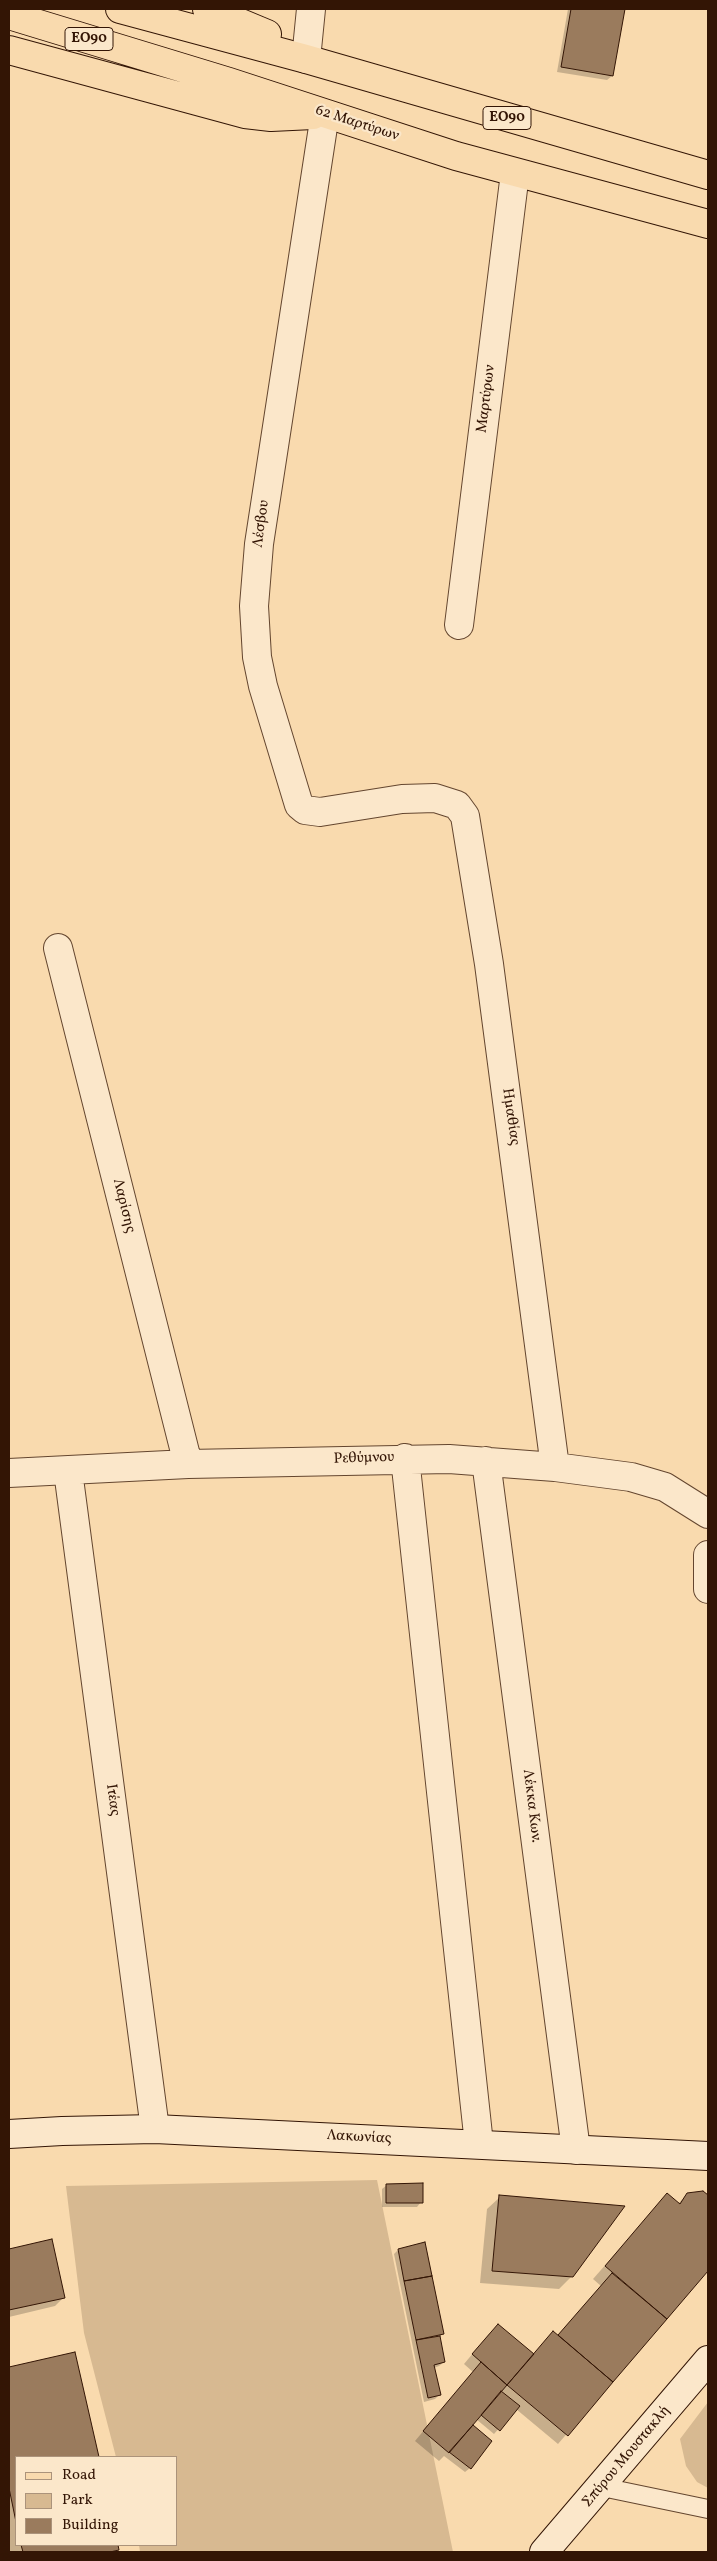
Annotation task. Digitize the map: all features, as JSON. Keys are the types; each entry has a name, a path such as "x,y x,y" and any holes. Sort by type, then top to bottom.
{"main road":[{"name":"ΕΟ90","path":"120,9 306,59 708,175"},
{"name":"ΕΟ90","path":"207,9 259,30 306,59"},
{"name":"62 Μαρτύρων","path":"9,14 515,173 708,224"},
{"name":"ΕΟ90","path":"9,50 245,114 271,117 325,114"}],"street":[{"path":"306,59 311,9"},
{"name":"Λέσβου","path":"325,114 259,544 254,606 258,657 263,686 302,808 309,812 320,812 392,800 423,798"},
{"name":"Μαρτύρων","path":"459,625 515,173"},
{"name":"Ημαθίας","path":"423,798 435,798 457,804 466,820 490,973 555,1467"},
{"name":"Λαρίσης","path":"58,948 188,1464"},
{"path":"405,1458 478,2144"},
{"name":"Ρεθύμνου","path":"9,1473 188,1464 405,1458 486,1461 610,1473 652,1482 680,1494 708,1514"},
{"name":"Λέκκα Κων.","path":"486,1461 576,2150"},
{"name":"Ιτέας","path":"68,1471 155,2129"},
{"path":"708,1555 708,1589"},
{"name":"Λακωνίας","path":"9,2134 155,2129 708,2156"},
{"name":"Σπύρου Μουστακλή","path":"544,2552 708,2360"}],"lane":[{"path":"602,2486 708,2509"}],"green space":[{"path":"377,2180 453,2552 140,2552 139,2546 178,2546 178,2456 116,2456 84,2333 66,2186"},
{"path":"708,2402 708,2488 697,2482 686,2466 680,2439"}],"building":[{"path":"571,9 625,9 613,76 561,67"},
{"path":"423,2183 423,2203 386,2203 386,2184"},
{"path":"703,2191 708,2195 708,2271 667,2319 605,2266 667,2193 680,2204 687,2193"},
{"path":"499,2195 625,2206 573,2277 492,2271"},
{"path":"52,2239 65,2298 9,2310 9,2249"},
{"path":"425,2242 432,2276 404,2281 398,2249"},
{"path":"612,2273 667,2319 613,2382 558,2335"},
{"path":"432,2276 444,2334 416,2340 404,2281"},
{"path":"498,2324 534,2354 507,2385 472,2354"},
{"path":"553,2331 613,2382 568,2436 507,2385"},
{"path":"440,2336 445,2362 434,2365 441,2395 428,2398 416,2340"},
{"path":"75,2352 99,2456 15,2456 15,2517 9,2488 9,2367"},
{"path":"481,2362 507,2385 449,2453 423,2431"},
{"path":"501,2391 520,2406 500,2431 481,2415"},
{"path":"473,2425 492,2441 471,2469 449,2452"},
{"path":"21,2546 118,2546 119,2550 110,2552 23,2552"}]}
